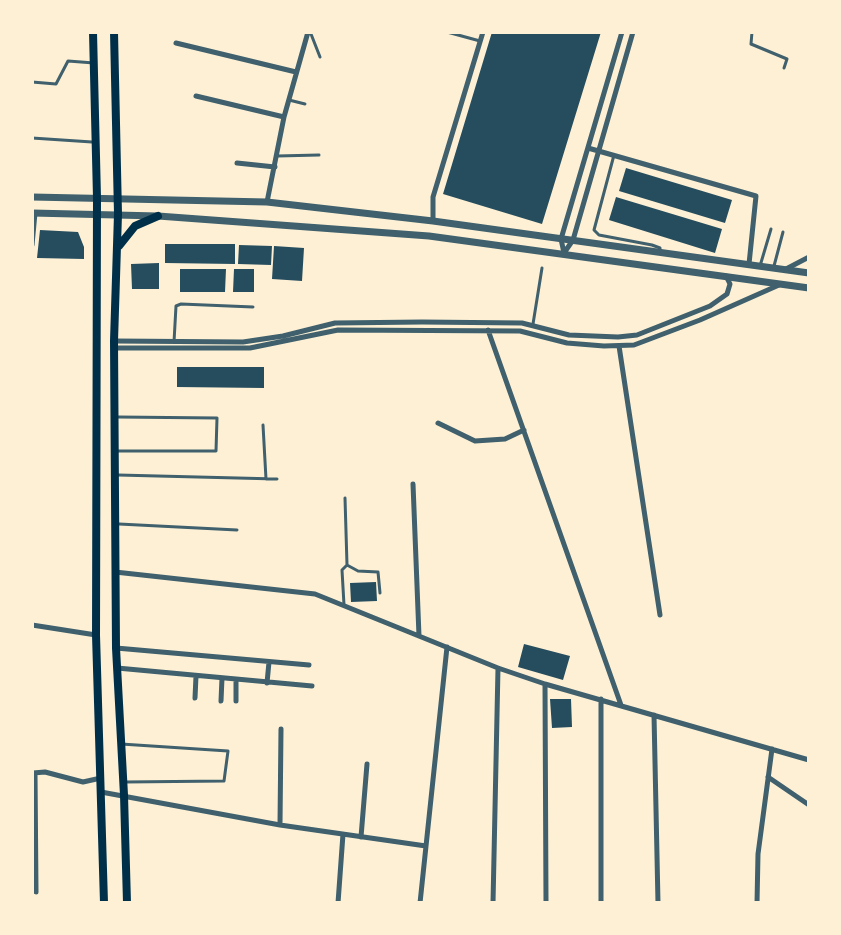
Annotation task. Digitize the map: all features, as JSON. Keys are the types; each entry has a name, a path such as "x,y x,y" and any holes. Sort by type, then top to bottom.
{"main road":[{"path":"93,32 97,198 96,635 104,903"},
{"path":"114,32 118,214 114,344 116,648 127,903"},
{"path":"117,250 125,235 135,226 158,216"}],"street":[{"path":"267,202 284,117 308,32"},
{"path":"433,221 433,197 483,32"},
{"path":"564,253 561,239 622,32"},
{"path":"564,253 573,240 633,32"},
{"path":"176,43 296,72"},
{"path":"196,96 284,117"},
{"path":"588,148 756,196 749,264"},
{"path":"237,163 275,167"},
{"path":"32,197 267,202 433,221 809,273"},
{"path":"32,245 33,213 158,216 429,236 809,288"},
{"path":"785,269 809,257"},
{"path":"114,344 243,342 335,323 485,322 533,325 569,335 637,335 699,311 719,299 729,289 726,276"},
{"path":"114,344 250,348 338,330 488,330 520,331 567,343 634,345 780,284"},
{"path":"715,313 720,307 719,299"},
{"path":"488,330 621,705"},
{"path":"619,346 660,615"},
{"path":"438,423 475,441 505,439 524,430"},
{"path":"413,484 419,636"},
{"path":"115,572 315,594 545,684 809,760"},
{"path":"32,625 96,635"},
{"path":"420,903 447,647"},
{"path":"116,648 309,665"},
{"path":"267,683 269,662"},
{"path":"117,668 312,686"},
{"path":"493,903 498,668"},
{"path":"195,698 196,676"},
{"path":"221,701 222,678"},
{"path":"236,680 236,701"},
{"path":"545,684 546,903"},
{"path":"601,699 601,903"},
{"path":"654,715 658,903"},
{"path":"280,825 281,729"},
{"path":"757,903 758,854 772,749"},
{"path":"361,837 367,764"},
{"path":"36,892 34,773 45,772 83,782 101,778"},
{"path":"768,777 809,805"},
{"path":"101,792 280,825 426,846"},
{"path":"338,903 343,834"}],"lane":[{"path":"308,32 320,57"},
{"path":"447,32 480,41"},
{"path":"752,32 751,44 787,59 784,68"},
{"path":"791,32 798,32"},
{"path":"32,82 56,84 68,61 94,63"},
{"path":"289,100 305,104"},
{"path":"32,138 96,142"},
{"path":"277,156 319,155"},
{"path":"614,155 594,230 599,235 652,245 660,248 660,252"},
{"path":"760,266 771,229"},
{"path":"773,268 783,232"},
{"path":"533,325 542,268"},
{"path":"174,342 175,310 181,304 253,307"},
{"path":"114,417 217,418 216,451 114,451"},
{"path":"263,425 266,479"},
{"path":"115,475 277,479"},
{"path":"344,605 342,570 347,565 345,498"},
{"path":"115,524 237,530"},
{"path":"347,565 358,571 378,572 380,593"},
{"path":"121,744 228,751 224,781 123,782"}],"building":[{"path":"492,32 601,32 542,224 443,194"},
{"path":"626,168 732,200 725,223 619,191"},
{"path":"616,197 722,229 715,253 609,220"},
{"path":"40,230 78,232 84,247 84,259 37,258"},
{"path":"165,244 235,244 235,264 165,263"},
{"path":"239,245 272,246 271,265 238,264"},
{"path":"274,246 304,248 302,281 272,279"},
{"path":"159,263 159,289 132,289 131,264"},
{"path":"180,269 226,269 225,292 180,292"},
{"path":"234,269 254,269 254,292 233,292"},
{"path":"177,367 264,367 264,388 177,387"},
{"path":"376,582 377,601 351,602 350,583"},
{"path":"524,644 570,656 563,680 518,667"},
{"path":"550,699 571,699 572,727 552,728"}]}
